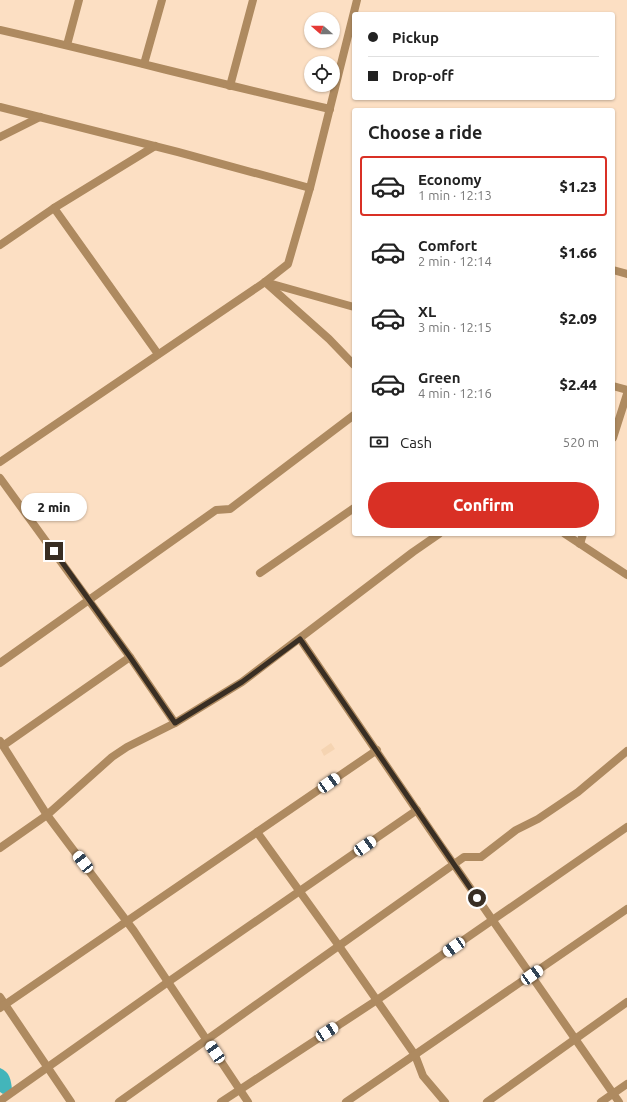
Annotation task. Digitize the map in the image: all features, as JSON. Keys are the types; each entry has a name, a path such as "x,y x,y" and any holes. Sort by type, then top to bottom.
{"street":[{"path":"67,45 79,0"},
{"path":"144,64 162,0"},
{"path":"230,86 253,0"},
{"path":"354,12 357,0"},
{"path":"0,462 265,282 288,264 310,188 352,20"},
{"path":"0,30 330,109"},
{"path":"0,107 155,146 310,188"},
{"path":"0,137 40,117"},
{"path":"0,245 54,208 155,146"},
{"path":"54,208 158,354"},
{"path":"615,271 627,274"},
{"path":"265,282 352,305"},
{"path":"265,282 328,339 352,363"},
{"path":"615,387 627,390"},
{"path":"615,432 627,394"},
{"path":"0,663 216,510 230,510 352,417"},
{"path":"0,478 130,657 175,723"},
{"path":"260,573 352,509"},
{"path":"0,848 47,815 112,758 127,747 175,723 242,682 436,536"},
{"path":"568,536 627,575"},
{"path":"580,544 582,536"},
{"path":"300,639 619,1102"},
{"path":"130,657 2,743 47,815 127,920 248,1102"},
{"path":"3,1006 377,750"},
{"path":"119,1102 454,864 464,858 480,857 516,830 538,819 578,792 627,751"},
{"path":"0,1101 168,982 417,810"},
{"path":"221,1102 377,1000 627,827"},
{"path":"257,832 415,1055 423,1076 445,1102"},
{"path":"346,1102 627,909"},
{"path":"0,997 3,1006 48,1067 71,1102"},
{"path":"487,1102 627,1002"},
{"path":"601,1102 627,1084"}],"shaded area":[{"path":"331,743 335,749 324,756 321,750"}],"water":[{"path":"0,1068 8,1074 12,1086 12,1090 3,1094 0,1092"}],"route":[{"path":"54,551 175,723 242,682 300,639 477,898"}]}
